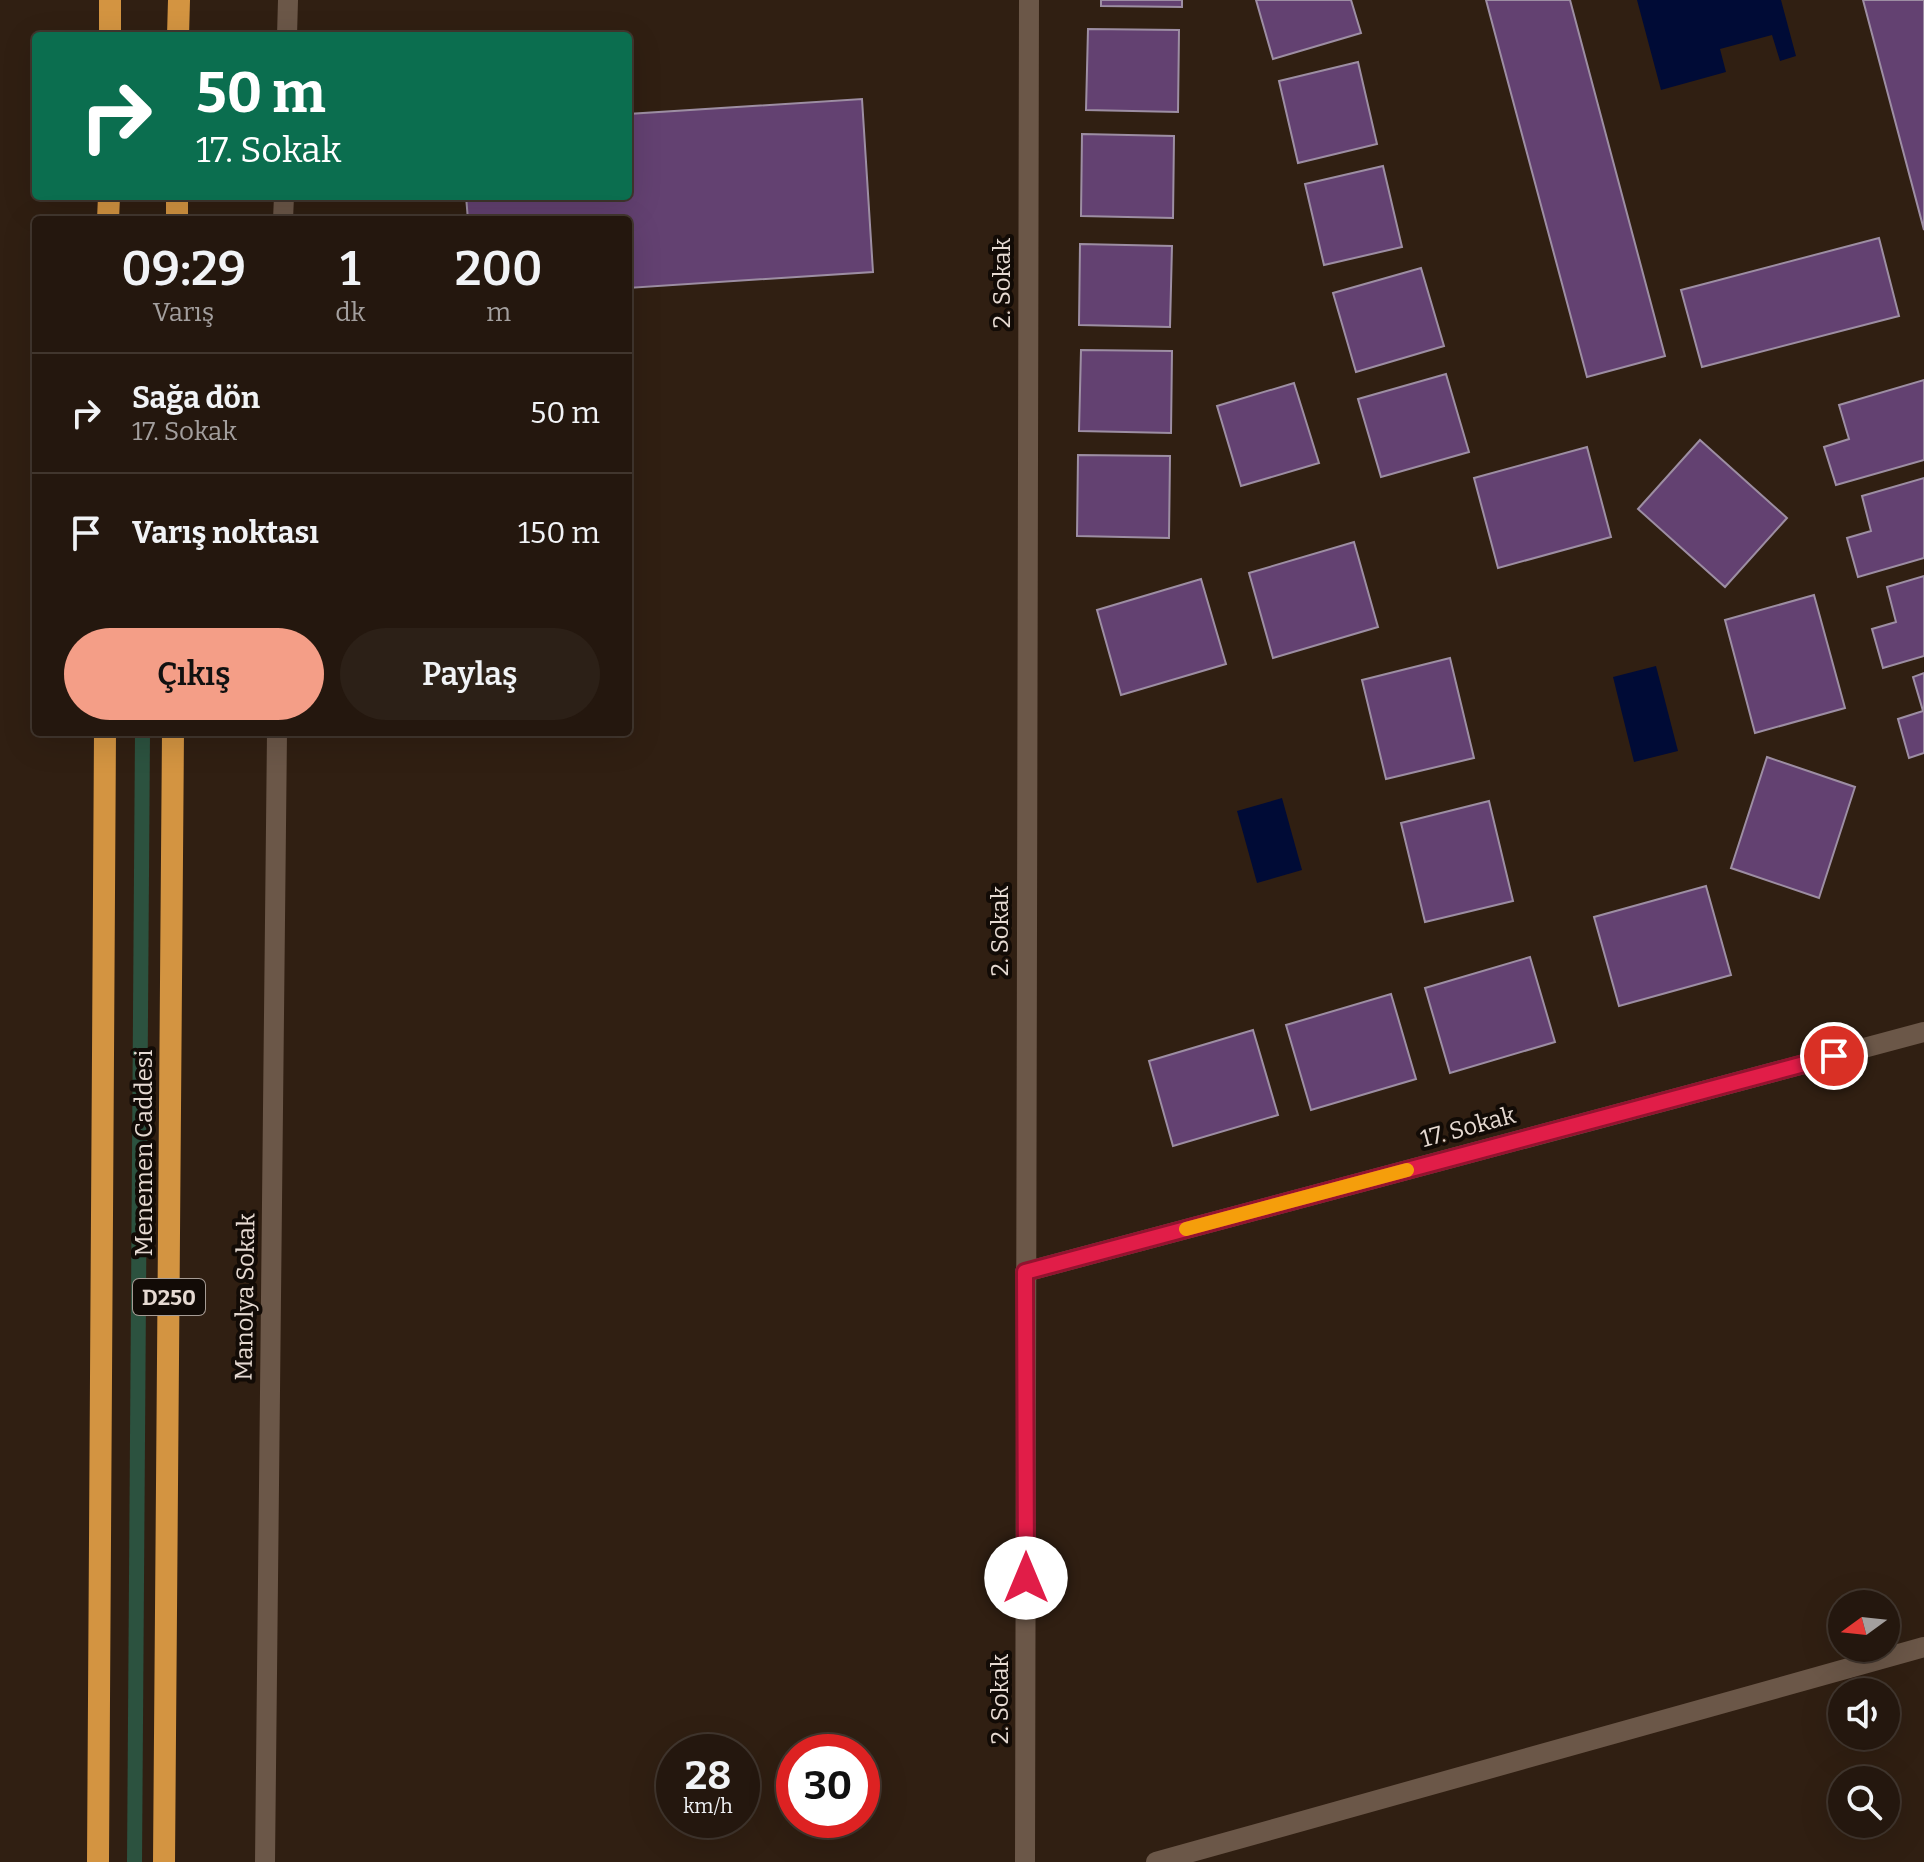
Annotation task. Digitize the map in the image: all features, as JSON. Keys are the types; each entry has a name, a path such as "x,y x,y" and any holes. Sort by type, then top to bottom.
{"highway":[{"path":"110,0 110,32"},
{"path":"178,32 179,0"},
{"name":"Menemen Caddesi","path":"98,1862 105,736"},
{"name":"Menemen Caddesi","path":"164,1862 173,736"}],"street":[{"path":"287,32 288,0"},
{"name":"2. Sokak","path":"1025,1862 1029,0"},
{"name":"Manolya Sokak","path":"265,1862 277,736"},
{"name":"17. Sokak","path":"1025,1272 1924,1032"},
{"path":"1156,1862 1924,1647"}],"green space":[{"path":"135,736 150,736 142,1862 127,1862"}],"water":[{"path":"1637,0 1781,0 1796,56 1780,61 1772,35 1720,49 1726,72 1661,90"},
{"path":"1656,666 1678,751 1634,762 1613,677"},
{"path":"1282,798 1302,870 1257,883 1237,811"}],"building":[{"path":"1101,0 1182,0 1182,7 1101,6"},
{"path":"1256,0 1351,0 1361,33 1273,59"},
{"path":"1486,0 1570,0 1665,356 1587,377"},
{"path":"1863,0 1924,0 1924,230"},
{"path":"1088,29 1179,30 1178,112 1086,110"},
{"path":"1358,62 1377,144 1298,163 1279,81"},
{"path":"862,99 873,272 632,288 632,216 468,216 466,200 632,200 632,114"},
{"path":"1082,134 1174,136 1173,218 1081,216"},
{"path":"1383,166 1402,247 1324,265 1305,184"},
{"path":"1879,238 1899,316 1702,367 1681,290"},
{"path":"1080,244 1172,246 1170,327 1079,325"},
{"path":"1421,268 1444,346 1356,372 1333,293"},
{"path":"1081,350 1172,351 1171,433 1079,431"},
{"path":"1446,374 1469,452 1381,477 1358,399"},
{"path":"1924,380 1924,460 1836,485 1824,447 1849,439 1839,405"},
{"path":"1294,383 1319,463 1241,486 1217,406"},
{"path":"1700,440 1787,518 1725,587 1638,509"},
{"path":"1587,447 1611,537 1498,568 1474,478"},
{"path":"1078,455 1170,456 1169,538 1077,536"},
{"path":"1924,478 1924,558 1858,577 1847,538 1871,531 1862,496"},
{"path":"1354,542 1378,627 1273,658 1249,573"},
{"path":"1924,576 1924,656 1883,668 1872,629 1896,622 1887,587"},
{"path":"1201,579 1226,664 1121,695 1097,610"},
{"path":"1814,595 1845,708 1755,733 1725,620"},
{"path":"1450,658 1474,758 1386,779 1362,680"},
{"path":"1924,673 1924,753 1909,758 1898,719 1923,711 1913,677"},
{"path":"1767,757 1855,787 1819,898 1731,868"},
{"path":"1489,801 1513,901 1425,922 1401,823"},
{"path":"1706,886 1731,975 1619,1006 1594,917"},
{"path":"1530,957 1555,1042 1450,1073 1425,988"},
{"path":"1391,994 1416,1079 1311,1110 1286,1025"},
{"path":"1253,1030 1278,1115 1173,1146 1149,1061"}],"slow traffic":[{"path":"1186,1229 1407,1170"}],"route":[{"path":"1026,1578 1025,1272 1834,1056"}]}
